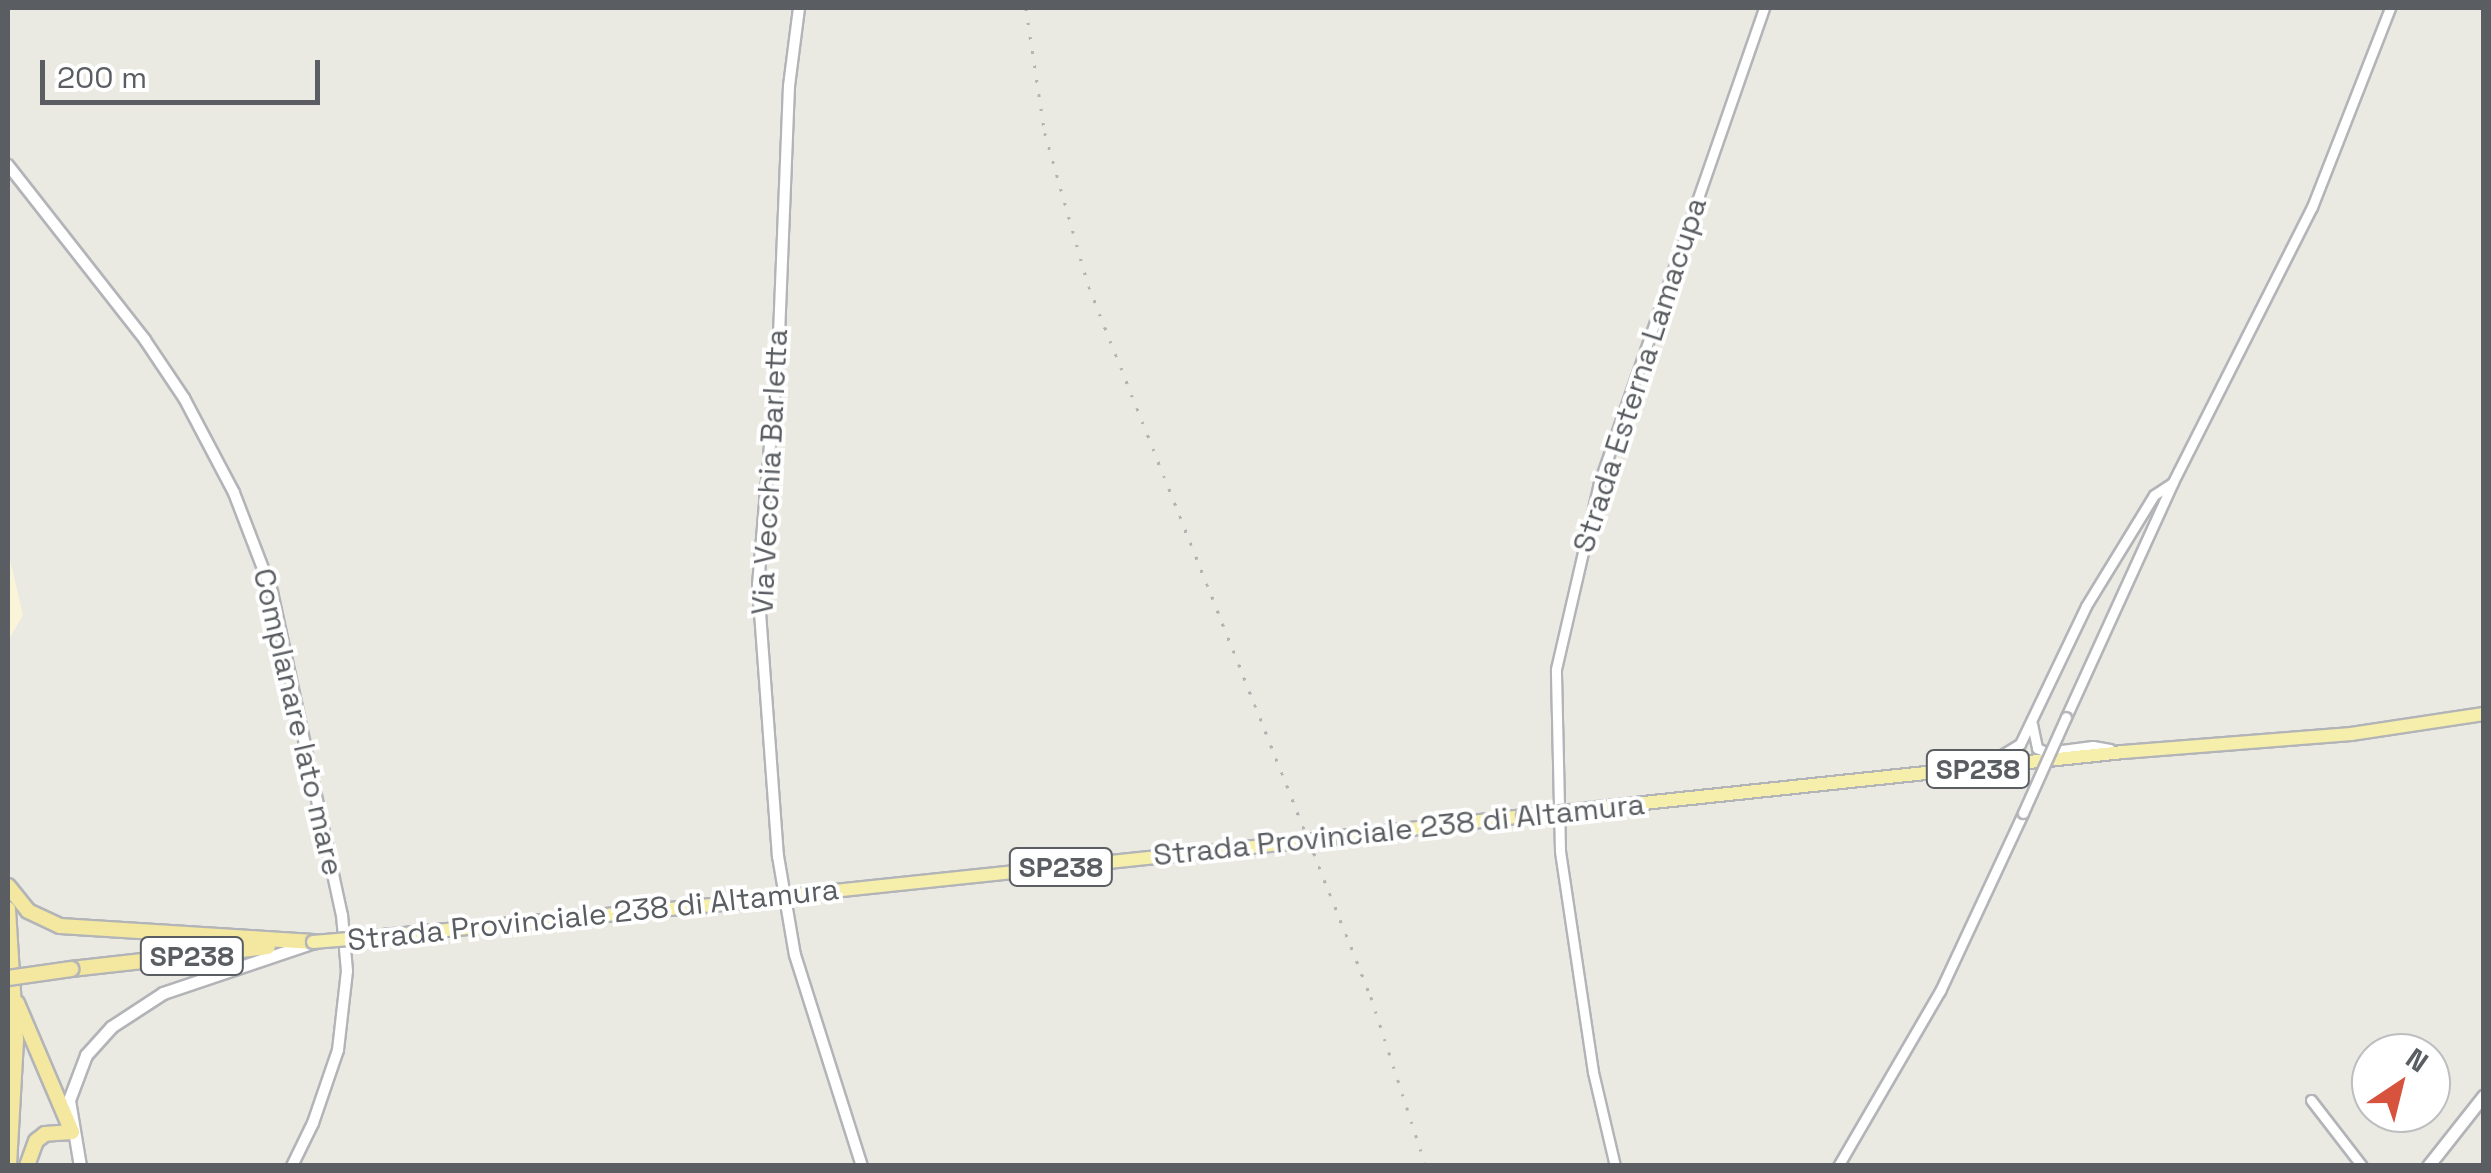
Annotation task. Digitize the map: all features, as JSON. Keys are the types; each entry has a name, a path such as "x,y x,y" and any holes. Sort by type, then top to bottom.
{"highway":[{"path":"8,886 28,911 60,926 314,942"},
{"path":"8,908 14,997 9,1166"},
{"name":"SP238","path":"8,978 314,942"},
{"path":"14,997 72,1132 45,1134 36,1141 27,1166"}],"main road":[{"name":"Strada Provinciale 238 di Altamura","path":"314,942 740,902 2123,752 2351,734 2484,714"},
{"path":"80,1166 69,1100 74,1080 86,1055 125,1015 163,993 314,942"},
{"path":"2428,1166 2484,1096"}],"street":[{"name":"Via Vecchia Barletta","path":"800,8 790,86 778,340 758,585 778,856 795,955 862,1166"},
{"name":"Strada Esterna Lamacupa","path":"1615,1166 1594,1072 1560,850 1556,669 1598,483 1764,8"},
{"path":"1838,1166 1940,991 2173,482 2312,207 2390,8"},
{"name":"Complanare lato mare","path":"8,166 145,340 184,398 234,493 272,592 338,897 348,971 333,1068 292,1166"},
{"path":"1974,770 2009,754 2032,720 2086,606 2154,494 2173,482"},
{"path":"2032,720 2032,737 2038,748 2046,752 2093,746 2123,752"},
{"path":"2311,1100 2362,1166"}],"shaded area":[{"path":"8,552 23,615 8,641"}],"railway":[{"path":"1026,8 1045,133 1089,287 1371,997 1426,1166"}]}
